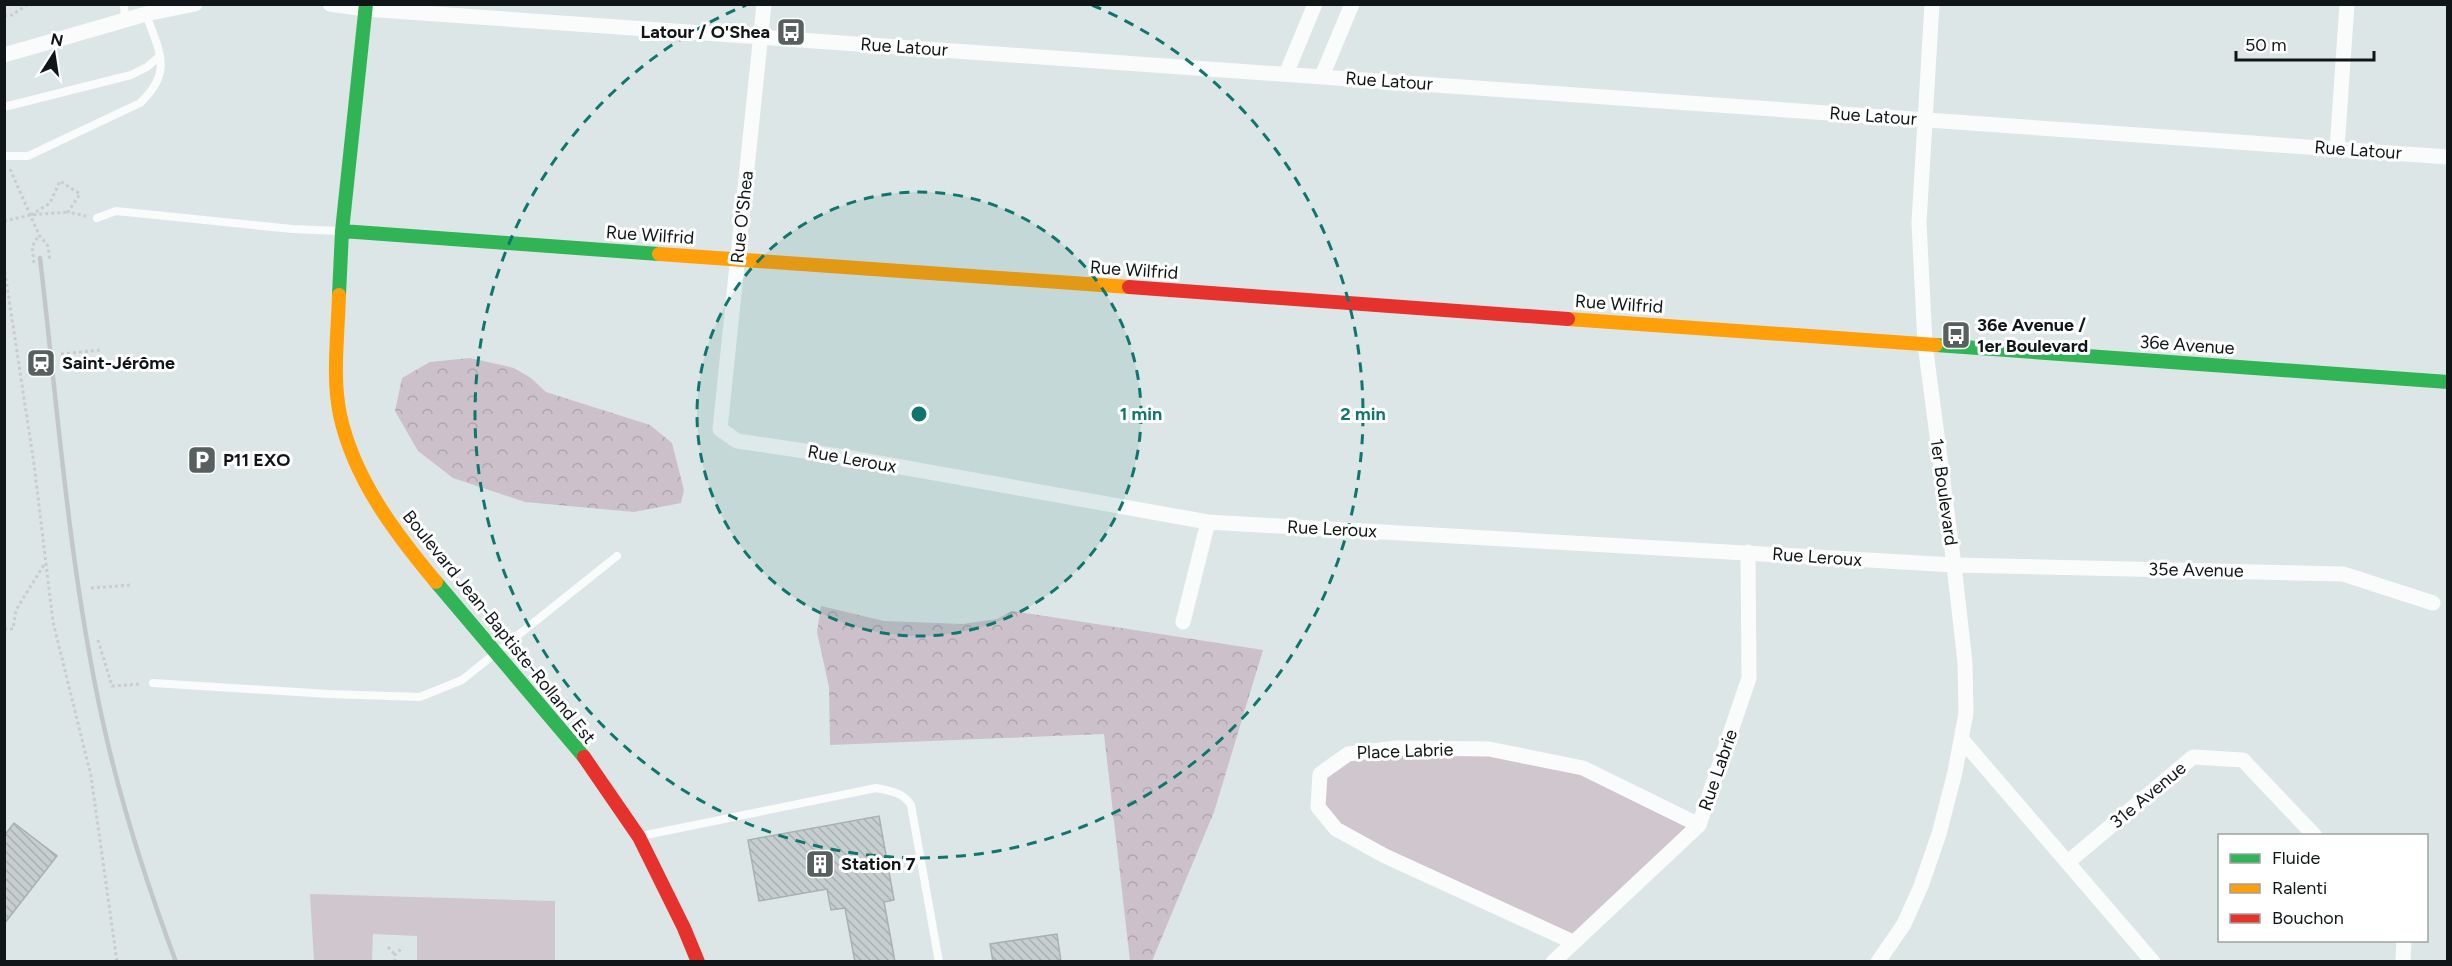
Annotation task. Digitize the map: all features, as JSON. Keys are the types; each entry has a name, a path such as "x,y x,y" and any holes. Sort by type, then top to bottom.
{"street":[{"path":"4,56 124,12 195,4"},
{"name":"Rue Latour","path":"330,4 761,37 2448,157"},
{"name":"Rue O'Shea","path":"720,429 764,4"},
{"path":"1286,74 1316,4"},
{"path":"1322,76 1353,4"},
{"name":"1er Boulevard","path":"1878,962 1904,924 1921,886 1939,834 1963,741 1966,713 1965,663 1954,565 1924,344 1919,222 1932,4"},
{"path":"2337,149 2347,4"},
{"name":"Boulevard Jean-Baptiste-Rolland Est","path":"365,7 342,231 336,371 340,415 357,467 379,507 407,549 578,749 639,837 684,928 698,962"},
{"name":"Rue Wilfrid","path":"342,231 1924,344"},
{"name":"36e Avenue","path":"1924,344 2448,382"},
{"name":"Rue Leroux","path":"720,429 737,441 834,455 1208,522 1954,565"},
{"path":"1183,622 1208,522"},
{"name":"Rue Labrie","path":"1553,962 1699,825 1749,678 1748,552"},
{"name":"35e Avenue","path":"1954,565 2343,574 2433,603"},
{"path":"1963,741 2153,962"},
{"name":"Place Labrie","path":"1573,942 1385,856 1336,829 1318,807 1320,774 1348,754 1397,748 1489,749 1582,768 1699,825"},
{"name":"31e Avenue","path":"2068,862 2193,757 2243,760 2313,834"},
{"path":"2403,962 2404,942"}],"lane":[{"path":"5,156 28,156 140,103 153,91 160,76 160,56 154,10"},
{"path":"4,107 131,75 147,67 160,56"},
{"path":"97,218 116,210 292,229 342,231"},
{"path":"153,683 420,697 462,680 617,556"},
{"path":"639,837 876,788 895,792 906,797 911,804 939,962"}],"path":[{"path":"4,16 12,15 28,4"},
{"path":"5,156 39,235 48,246 50,261"},
{"path":"31,215 50,203 60,181 80,194 68,212"},
{"path":"4,221 31,215 68,212 97,218"},
{"path":"34,263 32,247 39,235"},
{"path":"4,267 53,622 91,776 117,962"},
{"path":"61,354 101,350"},
{"path":"4,629 13,629 16,610 46,561"},
{"path":"91,588 131,585"},
{"path":"98,640 112,686 153,683"},
{"path":"388,947 395,954 395,962"},
{"path":"395,954 403,947"}],"green space":[{"path":"470,358 514,368 531,378 546,392 650,425 672,443 684,490 681,503 634,512 525,502 453,478 418,451 395,411 402,378 430,362"},
{"path":"821,606 884,621 963,624 997,619 1012,611 1263,650 1214,812 1152,961 1130,961 1104,734 830,745 829,687 817,632"}],"shaded area":[{"path":"1489,749 1583,768 1699,825 1573,942 1385,856 1318,807 1320,774 1348,754"},
{"path":"310,894 555,901 555,961 417,961 417,936 373,934 372,961 314,961"}],"building":[{"name":"Station 7","path":"879,816 894,900 884,902 895,962 855,962 845,908 831,910 827,889 759,901 748,840"},
{"path":"14,823 57,856 4,924 4,836"},
{"path":"1057,934 1061,962 993,962 990,944"}],"railway":[{"path":"40,258 65,489 81,604 102,718 125,811 176,962"}],"traffic: fast":[{"path":"339,295 342,231 366,4"},
{"path":"342,231 659,254"},
{"path":"1936,345 2448,382"},
{"path":"436,582 584,757"}],"traffic: slow":[{"path":"659,254 1129,287"},
{"path":"339,295 336,386 346,439 366,483 391,525 436,582"},
{"path":"1568,319 1936,345"}],"traffic: jam":[{"path":"1129,287 1568,319"},
{"path":"584,757 639,837 684,928 698,962"}],"place":[{"name":"Latour / O'Shea","path":"791,32"},
{"name":"36e Avenue / 1er Boulevard","path":"1956,335"},
{"name":"Saint-Jérôme","path":"41,363"},
{"name":"P11 EXO","path":"202,460"},
{"name":"Station 7","path":"820,864"}]}
